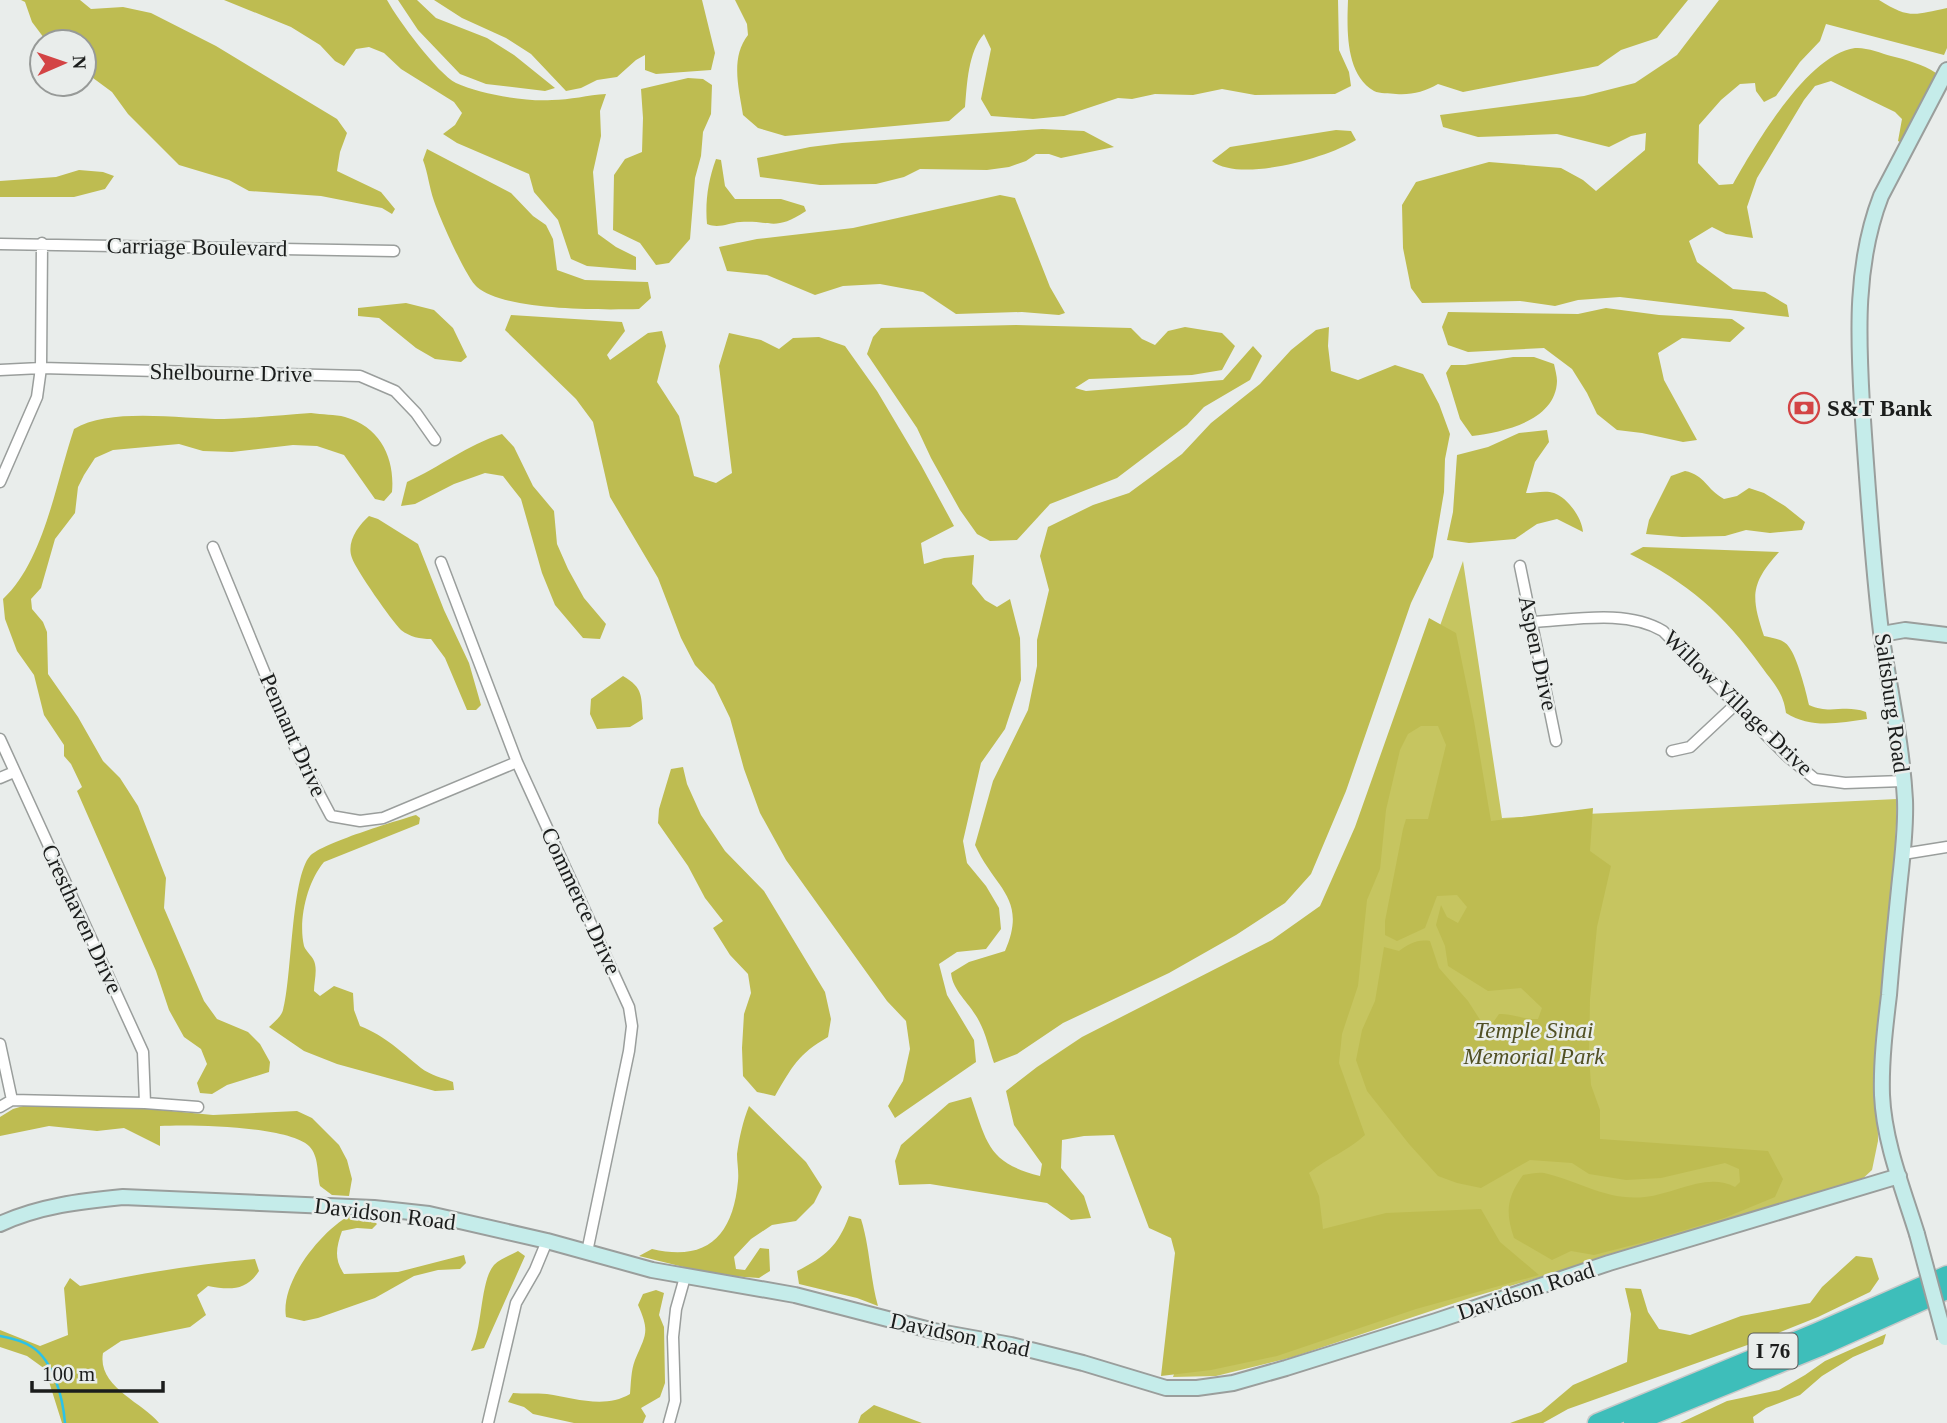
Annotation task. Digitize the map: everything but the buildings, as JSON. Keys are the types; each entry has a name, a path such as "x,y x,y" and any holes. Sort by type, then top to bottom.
{"highway":[{"name":"I 76","path":"1597,1423 1947,1275"},
{"name":"I 76","path":"1633,1423 1820,1347 1947,1290"}],"street":[{"name":"Saltsburg Road","path":"1946,1342 1885,1122 1882,1062 1905,811 1871,531 1861,382 1860,294 1870,230 1881,196 1947,70"},
{"path":"0,482 37,397 41,368 42,243"},
{"name":"Carriage Boulevard","path":"0,244 394,251"},
{"name":"Shelbourne Drive","path":"0,370 41,368 360,376 395,391 416,413 435,440"},
{"name":"Pennant Drive","path":"213,547 298,754 331,816 360,821 383,818 517,762"},
{"name":"Commerce Drive","path":"441,562 517,762 628,1007 632,1026 587,1252"},
{"name":"Aspen Drive","path":"1520,566 1556,741"},
{"name":"Willow Village Drive","path":"1532,622 1630,618 1651,623 1663,631 1788,757 1815,779 1845,783 1903,781"},
{"path":"1882,634 1905,630 1947,635"},
{"path":"1672,751 1690,747 1736,704"},
{"name":"Cresthaven Drive","path":"0,739 144,1052 145,1102"},
{"path":"0,778 14,772"},
{"path":"1903,854 1947,848"},
{"path":"0,1044 12,1100"},
{"path":"0,1107 12,1100 145,1102 198,1107"},
{"name":"Davidson Road","path":"0,1224 41,1209 87,1200 153,1198 380,1209 429,1214 547,1241 652,1270 795,1295 934,1331 1011,1345 1166,1388 1197,1388 1233,1383 1295,1365 1609,1263 1899,1176"},
{"path":"488,1423 516,1303 536,1270 547,1241"},
{"path":"669,1423 675,1401 673,1337 676,1309 685,1277"}],"green space":[{"path":"21,0 80,0 91,9 123,7 151,13 216,46 337,119 347,133 337,171 381,192 395,209 392,214 382,208 321,196 249,191 229,180 179,165 128,114 112,92 98,82 98,28 36,28 25,2"},
{"path":"224,0 387,0 429,58 456,83 490,94 529,100 559,100 606,94 600,111 601,136 593,172 598,234 636,257 636,270 587,266 571,259 558,220 534,192 529,174 457,143 443,134 455,125 462,113 454,102 401,69 384,53 369,47 356,49 344,66 335,61 320,45 291,27"},
{"path":"398,0 417,0 436,18 487,38 514,55 555,88 545,91 486,84 460,74 418,30"},
{"path":"434,0 702,0 715,53 711,70 656,74 645,70 645,55 617,77 597,80 581,88 566,91 531,54 506,38 462,18"},
{"path":"735,0 1338,0 1339,50 1349,72 1351,86 1335,94 1255,95 1222,89 1193,95 1155,94 1132,99 1118,98 1064,116 1033,119 991,116 981,99 991,49 984,34 971,59 965,107 949,121 785,136 758,128 743,115 737,64 742,44 748,35 747,24"},
{"path":"1348,0 1688,0 1657,38 1621,50 1598,66 1463,92 1438,84 1418,92 1402,94 1374,91 1358,74 1350,50"},
{"path":"1719,0 1879,0 1912,14 1947,8 1947,48 1944,55 1826,24 1820,41 1800,62 1776,96 1764,102 1756,91 1755,83 1740,84 1721,100 1699,125 1698,163 1719,185 1733,184 1785,104 1819,66 1837,54 1855,48 1869,49 1936,73 1902,143 1898,141 1902,119 1895,112 1831,81 1815,86 1757,178 1747,207 1753,238 1726,234 1712,227 1689,241 1697,262 1733,289 1765,292 1787,305 1789,317 1620,297 1578,300 1555,306 1520,301 1422,303 1411,288 1403,248 1402,205 1416,182 1489,162 1561,168 1596,191 1645,150 1646,133 1631,136 1609,147 1557,134 1478,137 1443,127 1440,115 1584,96 1635,83 1677,55"},
{"path":"688,78 703,79 712,85 711,114 703,132 701,156 695,178 690,239 669,263 656,265 640,243 613,230 614,175 625,159 642,152 641,89"},
{"path":"1042,129 1084,131 1114,147 1061,158 1036,154 1009,167 987,170 920,169 904,177 876,184 820,185 760,177 757,158 842,143"},
{"path":"1336,130 1351,131 1356,140 1325,154 1284,166 1242,170 1212,161 1230,147"},
{"path":"427,149 511,193 533,216 546,225 553,239 557,270 585,280 648,282 651,298 639,309 554,307 508,301 477,287 460,260 434,201 423,160"},
{"path":"716,159 721,160 725,186 735,199 781,199 804,206 806,211 787,221 773,224 707,224 708,192"},
{"path":"79,170 114,176 105,189 74,197 0,197 0,181 56,177"},
{"path":"1000,195 1015,198 1050,287 1065,313 956,314 923,292 880,284 843,286 815,295 767,275 727,271 719,247 757,239 853,228"},
{"path":"406,303 434,310 453,328 467,357 461,362 435,359 416,348 379,318 358,316 358,308"},
{"path":"1606,308 1659,315 1732,319 1745,328 1730,342 1682,338 1658,353 1664,380 1697,440 1683,442 1617,430 1597,414 1572,369 1544,348 1468,352 1448,345 1442,327 1448,312 1578,314"},
{"path":"511,315 622,322 625,331 607,355 610,360 648,333 662,331 666,346 657,382 679,416 694,476 716,483 732,473 719,366 729,333 761,340 779,349 793,338 819,337 845,346 877,391 954,526 921,543 924,564 944,558 974,555 972,584 985,600 997,607 1010,599 1020,638 1021,680 1005,729 981,763 963,841 967,863 986,886 999,908 1001,929 986,949 957,952 939,964 947,995 974,1040 976,1062 895,1118 888,1106 903,1081 910,1049 906,1021 887,1001 786,860 760,813 730,718 714,685 695,665 681,638 658,578 610,497 593,422 576,399 505,330"},
{"path":"1016,325 1131,328 1142,339 1155,345 1168,331 1185,327 1222,333 1235,346 1222,370 1192,375 1089,379 1075,388 1086,391 1223,380 1253,346 1262,356 1250,380 1204,407 1187,425 1117,478 1050,504 1017,540 990,541 977,534 960,510 917,428 867,354 873,337 881,328"},
{"path":"1329,327 1331,371 1358,380 1395,365 1423,374 1439,404 1450,434 1433,557 1411,603 1346,791 1311,874 1285,903 1236,935 1169,973 1063,1023 1017,1054 994,1063 981,1026 958,992 951,973 969,962 1005,951 1011,933 1011,906 975,845 993,781 1028,710 1037,666 1037,640 1049,590 1040,556 1048,527 1093,505 1129,493 1182,454 1211,423 1260,384 1291,350 1316,330"},
{"path":"1534,357 1554,364 1557,381 1554,395 1548,406 1526,422 1472,436 1460,419 1446,373 1451,365"},
{"path":"311,413 345,417 368,428 376,436 388,456 391,468 392,492 384,501 375,499 344,455 317,446 293,445 232,452 203,451 179,444 113,450 95,458 84,475 78,487 75,513 55,539 41,588 31,599 32,609 43,622 47,632 48,674 78,717 103,761 120,778 138,806 166,878 164,908 204,1001 217,1019 248,1032 260,1044 270,1062 269,1072 227,1085 212,1094 200,1093 197,1083 207,1064 201,1049 184,1037 169,1010 156,971 77,791 82,787 64,756 64,745 44,715 34,675 17,651 5,619 3,599 29,564 39,542 74,429 89,422 126,416 224,419"},
{"path":"1547,430 1549,442 1535,462 1526,493 1554,493 1564,499 1580,521 1583,532 1557,519 1537,524 1515,539 1469,543 1447,540 1453,512 1457,455 1488,447 1519,433"},
{"path":"502,434 514,447 533,486 554,511 557,544 568,569 584,598 606,624 600,639 583,638 555,605 542,573 521,499 503,476 485,473 454,484 415,504 401,506 407,482 477,444"},
{"path":"1685,471 1697,476 1724,499 1737,496 1749,488 1764,493 1805,522 1802,530 1770,533 1746,530 1725,536 1646,534 1649,520 1671,476"},
{"path":"369,516 418,544 444,610 469,663 481,705 476,710 467,710 445,658 431,639 415,637 401,630 355,564 351,552 352,540 357,529"},
{"path":"1643,547 1779,552 1763,573 1756,591 1755,601 1764,636 1781,641 1789,647 1798,666 1809,705 1824,709 1858,710 1866,712 1867,719 1815,723 1786,713 1780,693 1733,630 1687,588 1630,554"},
{"name":"Temple Sinai Memorial Park","path":"1463,561 1502,818 1897,799 1877,1053 1878,1141 1872,1170 1858,1183 1473,1297 1293,1357 1216,1376 1173,1377"},
{"path":"1429,618 1456,633 1491,821 1593,808 1590,851 1611,866 1597,927 1590,999 1591,1085 1600,1110 1600,1139 1768,1151 1783,1179 1775,1197 1724,1218 1594,1255 1571,1251 1552,1260 1514,1238 1509,1220 1509,1205 1523,1175 1544,1173 1605,1193 1645,1197 1702,1183 1724,1183 1735,1187 1740,1182 1739,1169 1725,1163 1661,1178 1626,1180 1589,1174 1572,1163 1530,1160 1481,1188 1438,1176 1409,1144 1367,1091 1356,1060 1362,1030 1375,1001 1384,947 1399,951 1413,943 1430,941 1439,968 1468,1001 1484,1026 1492,1024 1499,1014 1538,1019 1542,1008 1521,988 1488,991 1448,966 1445,946 1436,925 1441,905 1447,917 1458,923 1467,907 1457,895 1437,896 1425,928 1397,941 1385,935 1385,921 1406,819 1428,819 1446,745 1438,726 1421,726 1408,734 1400,750 1386,810 1380,869 1367,900 1358,986 1342,1034 1339,1063 1365,1135 1309,1173 1319,1196 1323,1229 1386,1213 1481,1209 1500,1242 1539,1275 1416,1309 1277,1356 1211,1370 1161,1376 1175,1253 1171,1238 1149,1228 1114,1135 1062,1140 1061,1168 1084,1196 1091,1218 1071,1220 1047,1203 930,1184 899,1185 895,1161 901,1145 949,1103 971,1097 992,1149 1010,1165 1040,1176 1042,1164 1014,1125 1006,1091 1082,1037 1272,940 1320,906 1355,827"},
{"path":"623,676 638,689 643,719 630,727 597,729 590,714 591,699"},
{"path":"683,767 687,784 701,815 725,851 764,891 825,992 831,1019 828,1037 809,1049 797,1062 775,1096 757,1092 743,1076 744,1014 751,993 748,974 730,955 713,928 723,921 705,898 688,866 658,823 659,809 671,769"},
{"path":"416,815 420,818 419,824 324,862 313,880 305,902 302,936 304,946 315,964 314,991 320,996 334,986 353,993 354,1010 360,1026 386,1040 425,1070 453,1082 454,1090 435,1091 337,1064 304,1051 269,1027 283,1010 295,906 304,867 310,856 344,839"},
{"path":"30,1104 109,1105 213,1115 297,1111 312,1118 339,1145 347,1160 352,1179 349,1196 332,1195 320,1186 316,1160 309,1146 298,1139 261,1130 193,1125 160,1126 160,1146 124,1128 97,1131 49,1126 0,1136 0,1117 13,1109"},
{"path":"749,1106 806,1162 822,1187 814,1203 796,1221 772,1225 751,1239 734,1257 736,1269 745,1270 760,1248 769,1249 770,1271 759,1278 716,1275 639,1256 652,1249 688,1252 702,1248 723,1230 735,1200 737,1154"},
{"path":"354,1213 370,1217 377,1224 372,1229 342,1231 337,1253 344,1274 398,1272 464,1255 466,1263 460,1269 438,1270 414,1276 375,1298 318,1318 304,1321 286,1317 290,1288 306,1257 329,1231"},
{"path":"849,1216 861,1219 878,1306 799,1284 797,1271 829,1250"},
{"path":"518,1251 525,1256 484,1348 471,1351 478,1330 489,1272 496,1263"},
{"path":"1856,1256 1872,1258 1879,1279 1870,1292 1818,1317 1568,1409 1543,1423 1510,1423 1541,1412 1573,1385 1627,1362 1631,1314 1625,1288 1641,1289 1648,1312 1659,1329 1690,1335 1741,1316 1810,1303 1822,1287"},
{"path":"255,1259 259,1271 243,1286 208,1286 197,1295 206,1315 190,1327 121,1341 103,1353 103,1365 114,1385 159,1423 62,1423 45,1369 27,1356 0,1347 0,1330 40,1346 68,1335 64,1288 70,1278 80,1286 167,1270"},
{"path":"656,1290 664,1293 659,1315 664,1327 665,1383 660,1397 641,1408 646,1416 643,1423 574,1423 533,1414 524,1407 508,1402 513,1393 547,1394 600,1402 630,1394 634,1364 645,1333 638,1305 643,1294"},
{"path":"1886,1334 1883,1344 1853,1357 1822,1376 1800,1395 1766,1408 1753,1417 1754,1423 1680,1423 1727,1401 1779,1390 1825,1361"},
{"path":"874,1405 922,1423 858,1423 861,1415"}],"waterway":[{"path":"0,1336 28,1345 46,1361 59,1392 65,1423"}],"place":[{"name":"S&T Bank","path":"1804,408"}]}
